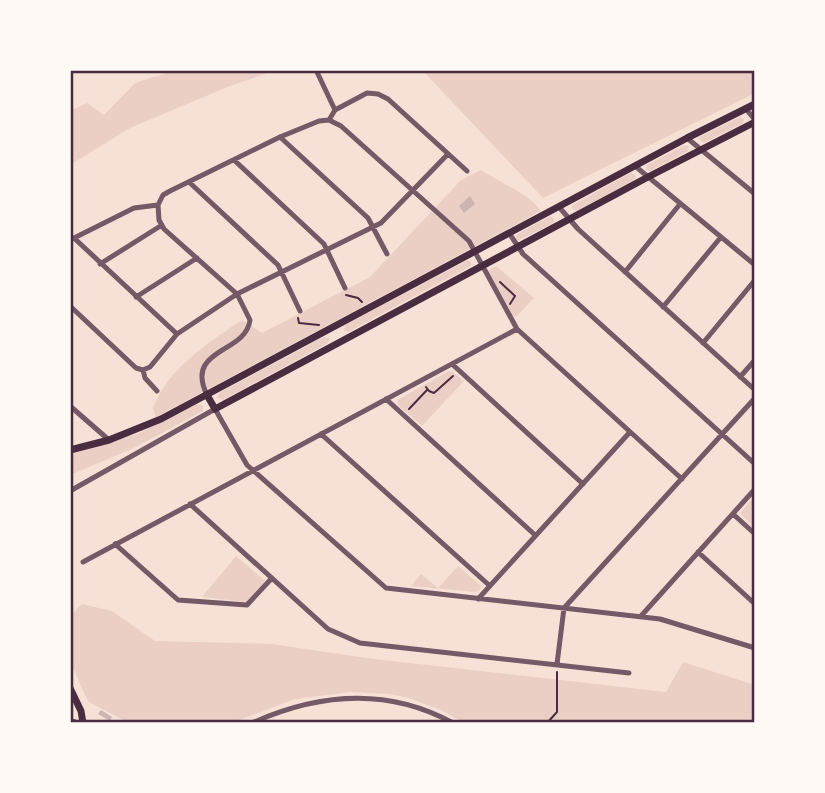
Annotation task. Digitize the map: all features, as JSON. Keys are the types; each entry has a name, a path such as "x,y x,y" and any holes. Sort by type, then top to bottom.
{"main road":[{"path":"70,450 109,440 153,423 755,104"},
{"path":"207,395 215,409 755,121"},
{"path":"333,327 340,342"},
{"path":"70,688 81,711 80,723"}],"street":[{"path":"316,70 335,110"},
{"path":"329,120 335,110 367,93 377,94 388,99 467,171"},
{"path":"746,109 755,121"},
{"path":"207,395 201,380 203,368 249,325 248,314 237,294 162,225 158,205 166,193 280,137 319,121 329,120 341,125 465,237 517,329 682,479"},
{"path":"280,137 368,218 387,254"},
{"path":"687,138 755,194"},
{"path":"70,306 136,368 143,370 150,367 177,334 237,294 373,227 389,215 448,154"},
{"path":"234,160 324,244 345,288"},
{"path":"635,166 755,265"},
{"path":"189,182 278,265 300,311"},
{"path":"625,272 680,204"},
{"path":"158,205 134,208 72,239 177,334"},
{"path":"559,207 568,220 755,390"},
{"path":"100,264 162,225"},
{"path":"509,233 517,247 755,464"},
{"path":"663,307 721,237"},
{"path":"136,297 197,258"},
{"path":"703,343 755,280"},
{"path":"83,562 517,329"},
{"path":"740,377 755,360"},
{"path":"452,364 583,484"},
{"path":"143,370 145,378 157,391"},
{"path":"557,664 564,608 755,398"},
{"path":"386,399 535,535"},
{"path":"70,407 109,440"},
{"path":"70,491 215,409 241,457 253,470 386,588 641,616 676,622 755,648"},
{"path":"478,599 630,432"},
{"path":"321,434 490,586"},
{"path":"641,616 755,489"},
{"path":"190,504 328,629 364,644 629,673"},
{"path":"733,514 755,534"},
{"path":"115,544 180,600 247,605 272,578"},
{"path":"698,552 755,604"},
{"path":"252,723 310,704 359,697 387,699 417,706 453,723"},
{"path":"70,720 80,723"}],"path":[{"path":"345,288 346,296 358,298 363,302"},
{"path":"300,311 298,322 320,325"},
{"path":"422,380 434,393 459,371"},
{"path":"403,415 428,389"},
{"path":"399,392 412,405"},
{"path":"547,723 557,712 557,664"}],"shaded area":[{"path":"175,70 277,70 230,86 130,128 70,165 70,111 87,103 104,115 135,83"},
{"path":"422,70 755,70 755,93 543,198"},
{"path":"740,117 744,120 743,123 704,143 699,140 699,137"},
{"path":"685,145 689,146 688,151 650,171 646,170 647,165"},
{"path":"481,170 521,193 541,211 156,417 153,408 168,381 203,347 242,320 262,333 370,277 461,180"},
{"path":"632,172 636,177 634,180 577,211 571,208 573,205"},
{"path":"550,216 554,223 517,241 517,234"},
{"path":"468,260 471,266 348,332 344,331 345,325"},
{"path":"496,266 534,298 516,317 512,315 488,271"},
{"path":"324,337 330,338 328,343 223,400 217,398 219,393"},
{"path":"449,371 464,381 422,426 399,406 397,400"},
{"path":"197,404 203,405 203,411 132,449 70,475 70,453 137,434"},
{"path":"755,496 755,528 740,513"},
{"path":"236,556 265,581 247,602 202,597"},
{"path":"458,566 481,586 480,590 475,592 411,586 421,574 438,588"},
{"path":"82,604 112,611 155,641 272,644 366,658 666,692 683,662 755,685 755,723 464,723 441,710 408,698 390,694 350,692 295,699 231,723 129,723 89,702 70,661 70,616"}],"building":[{"path":"470,196 475,204 464,213 459,206"},
{"path":"101,710 112,717 110,721 98,714"}]}
